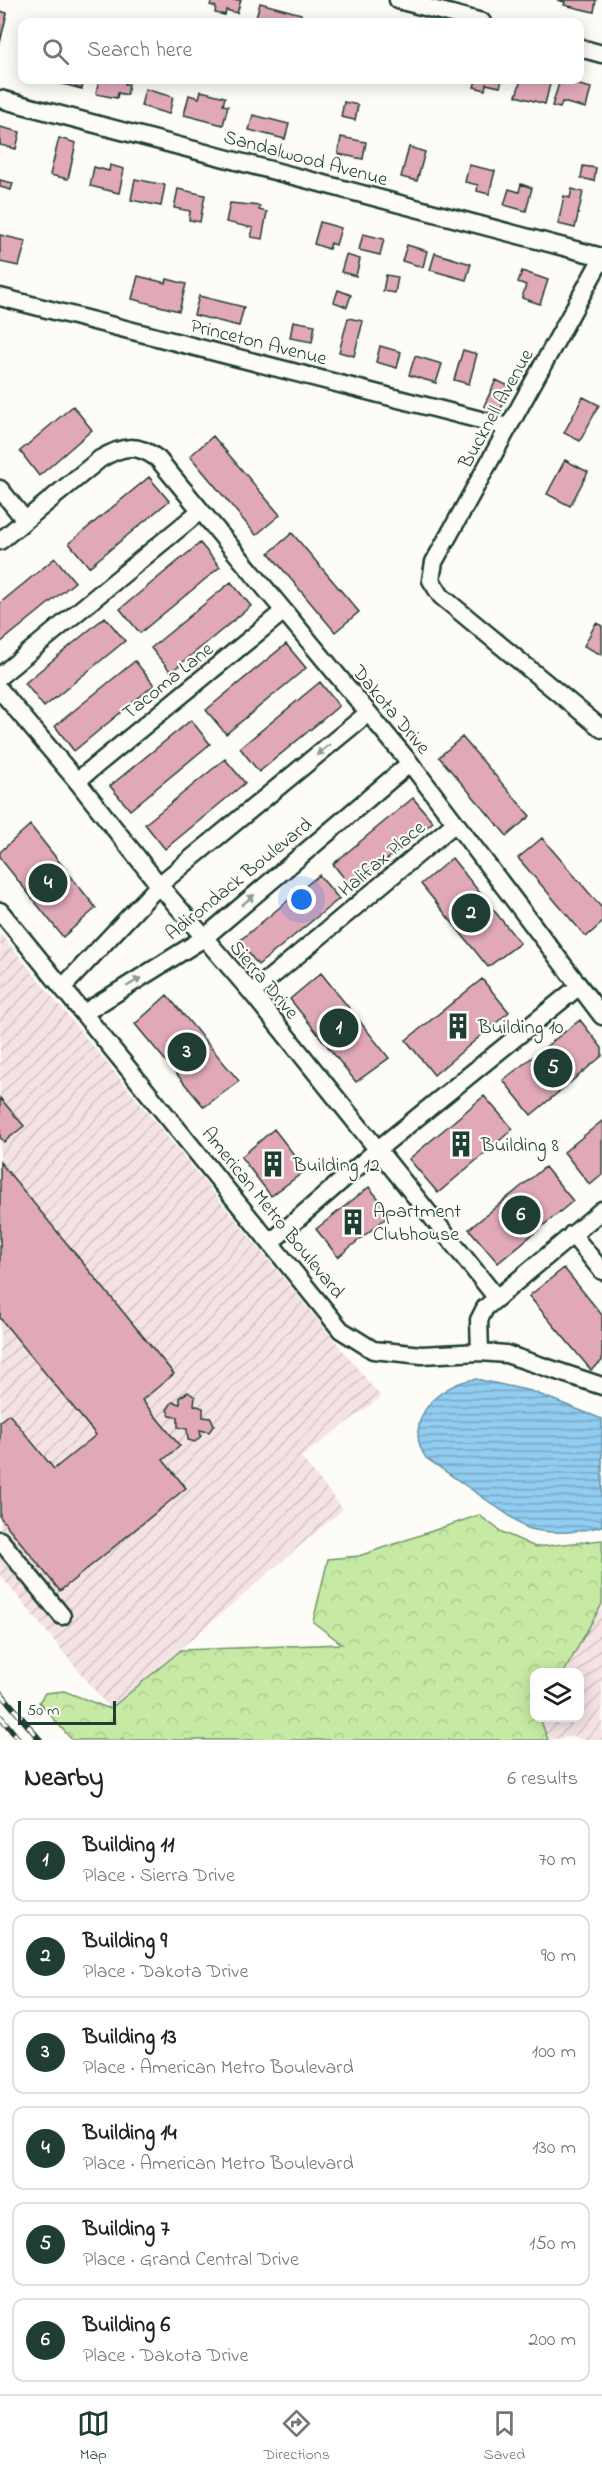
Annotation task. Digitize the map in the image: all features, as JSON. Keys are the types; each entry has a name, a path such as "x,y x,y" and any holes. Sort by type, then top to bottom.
{"street":[{"path":"398,0 467,18"},
{"path":"584,49 602,54"},
{"name":"Sandalwood Avenue","path":"0,99 602,257"},
{"name":"Bucknell Avenue","path":"602,257 435,562 431,580 441,596 602,729"},
{"name":"Princeton Avenue","path":"0,297 508,426"},
{"name":"Dakota Drive","path":"25,520 100,459 117,449 133,447 146,450 158,459 410,763 454,824 602,1016"},
{"path":"0,489 25,520 0,541"},
{"path":"0,676 200,511"},
{"name":"Tacoma Lane","path":"77,781 284,611"},
{"name":"Sierra Drive","path":"0,690 77,781 159,885 252,993 496,1297"},
{"name":"Adirondack Boulevard","path":"63,987 159,885 368,713"},
{"name":"Adirondack Boulevard","path":"84,1013 204,938 410,763"},
{"name":"Halifax Place","path":"252,993 454,824"},
{"name":"American Metro Boulevard","path":"0,911 341,1330 364,1347 373,1350 422,1355 480,1352 506,1354 602,1386"},
{"path":"271,1242 376,1150 578,987"},
{"path":"480,1352 479,1320 485,1308 602,1210"},
{"path":"572,1234 602,1271"},
{"path":"0,1540 62,1616"}],"shaded area":[{"path":"0,933 381,1397 301,1457 343,1509 110,1709 0,1575"},
{"path":"602,1604 602,1740 582,1740 574,1736 548,1740 541,1722 584,1722 584,1668 566,1668"}],"green space":[{"path":"479,1515 502,1532 535,1547 602,1540 602,1604 566,1668 530,1668 530,1722 541,1722 548,1740 72,1740 39,1702 45,1693 64,1691 110,1709 181,1650 342,1644 313,1622 328,1559 359,1556"}],"water":[{"path":"476,1379 531,1391 602,1419 602,1526 564,1532 546,1532 527,1528 426,1458 419,1444 418,1431 421,1418 428,1406 449,1388"}],"building":[{"path":"212,0 241,0 237,13 226,10 225,15 215,13 216,7 210,5"},
{"path":"557,0 596,0 594,12 564,5 565,2"},
{"path":"260,3 301,14 300,18 256,18"},
{"path":"0,11 7,13 0,43"},
{"path":"63,84 83,84 82,89"},
{"path":"98,84 129,84 127,95 118,93 117,98 96,94"},
{"path":"475,84 486,84 485,90 474,87"},
{"path":"520,84 550,84 545,104 516,96"},
{"path":"559,84 576,84 591,88 586,108 562,102 560,108 552,106"},
{"path":"145,89 173,97 169,114 141,106"},
{"path":"201,91 225,97 223,105 228,106 223,125 184,115 189,95 199,98"},
{"path":"344,102 358,105 355,120 341,117"},
{"path":"253,115 289,124 285,139 249,130"},
{"path":"0,127 20,132 16,149 0,145"},
{"path":"341,137 366,142 363,159 338,154"},
{"path":"59,138 76,143 68,179 50,175"},
{"path":"409,147 425,152 417,181 401,177"},
{"path":"110,165 124,169 119,193 90,186 94,167 109,171"},
{"path":"469,165 495,171 489,194 477,191 478,185 465,182"},
{"path":"583,166 596,168 594,181 581,178"},
{"path":"135,179 165,185 161,206 131,200"},
{"path":"0,180 13,183 11,190 0,187"},
{"path":"521,184 532,188 526,211 504,205 509,189 519,192"},
{"path":"178,189 205,195 200,222 189,220 190,211 174,208"},
{"path":"572,189 583,192 575,228 558,224 564,196 570,198"},
{"path":"230,203 260,206 259,210 267,212 262,239 251,237 253,228 226,222"},
{"path":"320,222 341,228 336,245 331,243 329,249 314,244"},
{"path":"363,234 384,239 380,255 359,250"},
{"path":"0,235 26,241 19,266 0,262"},
{"path":"407,245 427,251 423,267 402,261"},
{"path":"435,253 471,264 466,280 430,270"},
{"path":"346,255 360,259 356,276 341,272"},
{"path":"522,271 548,280 540,304 522,298 526,285 518,282"},
{"path":"386,275 398,277 395,293 383,291"},
{"path":"138,276 166,283 167,279 186,284 179,311 132,299"},
{"path":"338,290 351,295 347,307 334,302"},
{"path":"199,296 244,307 239,326 194,315"},
{"path":"348,318 363,321 354,356 339,352"},
{"path":"293,321 315,325 312,342 290,338"},
{"path":"380,346 401,352 397,368 376,362"},
{"path":"463,350 477,354 469,384 454,380"},
{"path":"415,356 442,364 436,383 409,375"},
{"path":"496,380 511,387 499,413 484,406"},
{"path":"583,397 599,405 580,441 564,433"},
{"path":"73,406 92,430 39,476 20,451"},
{"path":"213,436 280,515 256,535 190,456"},
{"path":"565,460 588,472 570,506 547,494"},
{"path":"149,477 169,501 89,567 69,543"},
{"path":"292,533 359,612 335,632 269,553"},
{"path":"200,543 220,567 140,633 120,609"},
{"path":"55,558 75,582 0,643 0,603"},
{"path":"231,582 251,606 171,672 151,648"},
{"path":"105,617 125,641 44,707 25,683"},
{"path":"596,623 602,626 602,655 584,646"},
{"path":"286,644 306,668 226,734 206,710"},
{"path":"135,661 154,685 74,751 55,726"},
{"path":"320,682 339,706 259,772 240,748"},
{"path":"191,720 210,744 130,810 110,786"},
{"path":"462,737 530,816 507,836 439,757"},
{"path":"225,759 245,783 165,849 145,824"},
{"path":"413,798 433,822 352,888 333,864"},
{"path":"30,825 96,908 63,937 0,858 0,852"},
{"path":"542,838 602,908 602,923 586,937 518,858"},
{"path":"452,858 520,943 488,967 421,884"},
{"path":"319,875 339,899 258,965 239,941"},
{"path":"321,973 389,1058 356,1082 290,999"},
{"name":"Building 10","path":"482,979 509,1012 434,1075 406,1040"},
{"path":"167,995 239,1081 204,1107 135,1024"},
{"path":"580,1020 602,1048 602,1056 531,1115 503,1080"},
{"name":"Building 8","path":"484,1096 513,1129 438,1193 409,1159"},
{"path":"0,1098 24,1126 4,1142 0,1137"},
{"path":"602,1121 602,1175 590,1185 564,1152"},
{"name":"Building 12","path":"274,1129 306,1170 271,1196 241,1157"},
{"path":"0,1162 174,1374 142,1400 180,1446 163,1460 186,1488 60,1591 0,1517 0,1421 9,1414 54,1469 96,1435 0,1318"},
{"path":"545,1167 573,1201 498,1263 469,1229"},
{"name":"Apartment Clubhouse","path":"369,1187 391,1214 338,1257 316,1229"},
{"path":"564,1268 602,1315 602,1361 591,1370 529,1296"},
{"path":"188,1392 195,1397 194,1405 203,1408 203,1417 211,1418 214,1425 209,1432 200,1430 201,1436 195,1442 188,1440 187,1429 178,1427 178,1417 170,1416 167,1410 172,1402 180,1404 180,1397"}],"railway":[{"path":"0,1692 40,1740"},
{"path":"0,1716 19,1740"}],"place":[{"name":"Building 14","path":"48,883"},
{"name":"Building 9","path":"471,913"},
{"name":"Building 10","path":"458,1026"},
{"name":"Building 11","path":"339,1028"},
{"name":"Building 13","path":"187,1052"},
{"name":"Building 7","path":"553,1068"},
{"name":"Building 8","path":"461,1144"},
{"name":"Building 12","path":"273,1164"},
{"name":"Building 6","path":"521,1215"},
{"name":"Apartment Clubhouse","path":"353,1222"}]}
